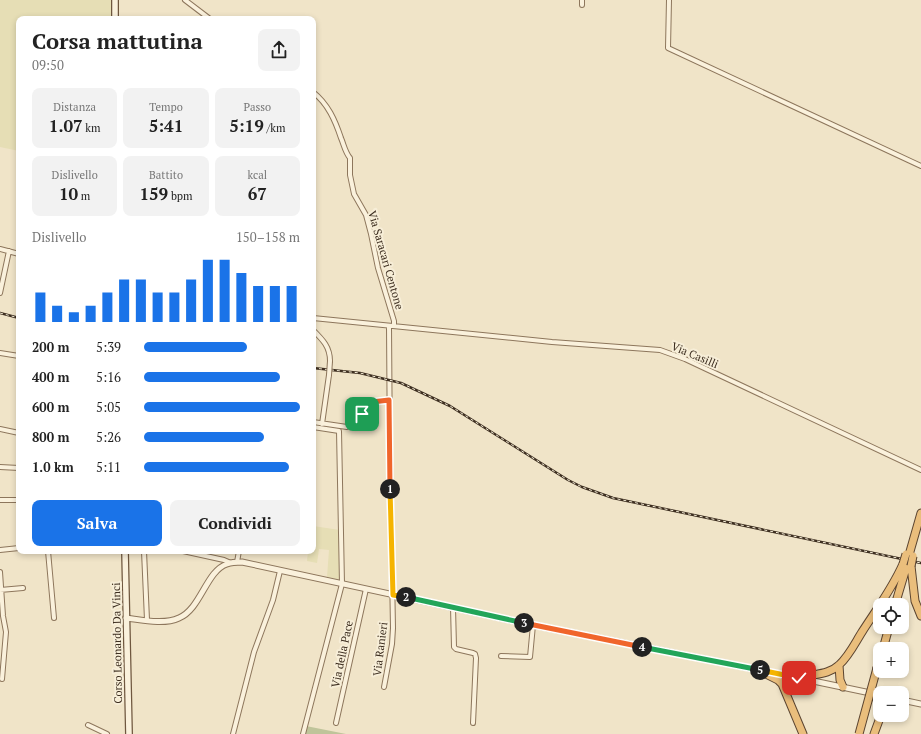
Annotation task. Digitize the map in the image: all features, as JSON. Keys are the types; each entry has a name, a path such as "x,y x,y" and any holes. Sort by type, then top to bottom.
{"highway":[{"path":"897,598 907,565 912,535 920,521 921,513"},
{"path":"907,565 915,601 921,616"},
{"path":"787,694 790,685 799,678 819,674 839,665 907,565"},
{"path":"839,665 840,680 843,687"},
{"path":"758,670 778,680 782,684 803,734"},
{"path":"859,734 874,678"},
{"path":"874,734 878,722"}],"main road":[{"path":"115,0 115,16"},
{"name":"Corso Leonardo Da Vinci","path":"125,554 129,734"}],"street":[{"path":"184,0 206,16"},
{"path":"669,0 668,48 921,166"},
{"name":"Via Saracari Centone","path":"316,95 322,100 331,114 337,126 346,154 350,158 350,175 354,194 366,215 378,268 394,321 394,326"},
{"path":"0,249 16,253"},
{"path":"0,293 9,251"},
{"name":"Via Casilli","path":"316,318 559,343 660,350 685,359 921,470"},
{"name":"Via Ranieri","path":"384,687 393,637 389,326"},
{"path":"316,333 329,349 330,361 322,424"},
{"path":"0,353 16,356"},
{"path":"316,423 347,426 353,424 372,402 389,400"},
{"path":"303,734 342,584 339,431 316,427"},
{"path":"0,429 16,432"},
{"path":"0,466 16,468"},
{"path":"0,500 16,500"},
{"path":"0,550 16,548"},
{"path":"48,554 54,618"},
{"path":"144,554 147,620"},
{"path":"197,554 533,625 873,693"},
{"path":"234,563 238,554"},
{"path":"126,618 171,620 184,615 190,610 217,570 221,567 234,563"},
{"path":"233,734 254,652 273,600 280,571"},
{"path":"0,572 6,632 2,679"},
{"path":"1,590 23,588"},
{"name":"Via della Pace","path":"336,723 366,589"},
{"path":"453,607 454,647 473,653 475,654 476,658 473,723"},
{"path":"501,656 530,657 533,625"},
{"path":"909,701 921,704"},
{"path":"88,725 107,734"}],"shaded area":[{"path":"0,0 111,0 112,16 16,16 16,150 0,147"},
{"path":"316,526 340,530 340,580 327,577 329,550 319,549 317,563 307,561 308,554 316,554"}],"green space":[{"path":"306,726 346,734 303,734"}],"railway":[{"path":"0,313 16,317"},
{"path":"316,368 360,373 401,383 450,406 568,480 582,487 613,498 921,563"}],"route":[{"path":"362,414 372,402 389,400 393,595 533,625 799,678"}]}
